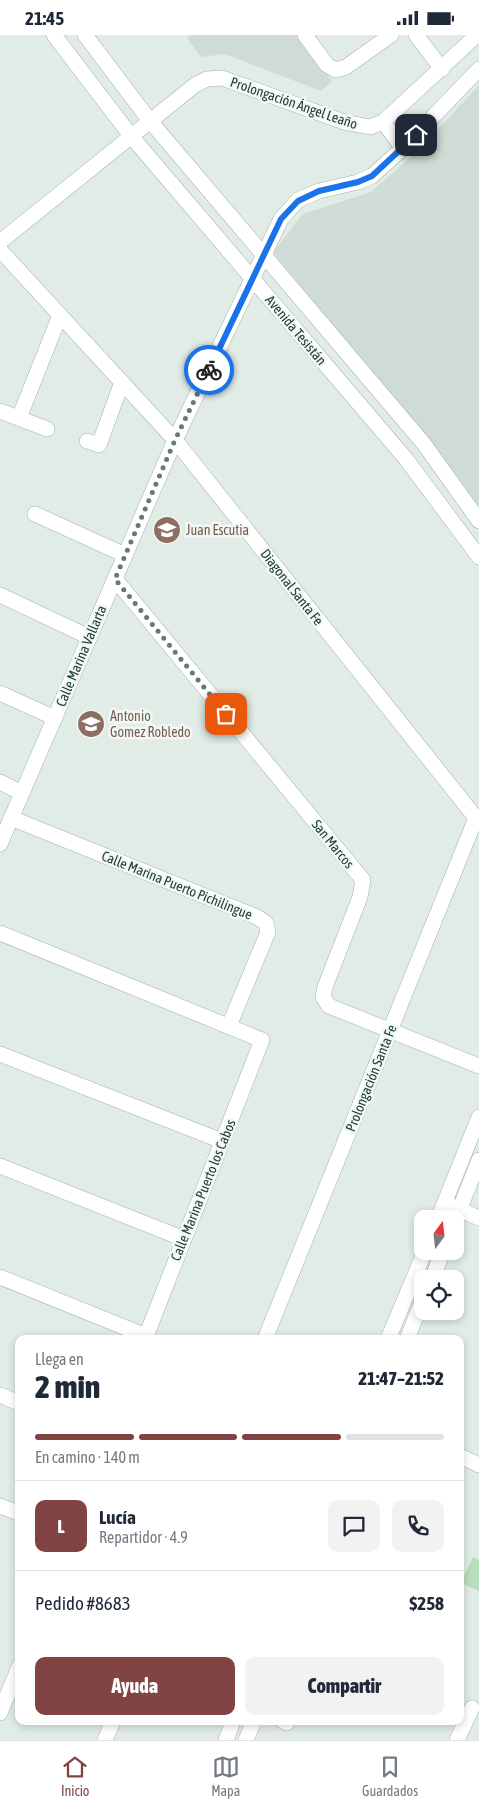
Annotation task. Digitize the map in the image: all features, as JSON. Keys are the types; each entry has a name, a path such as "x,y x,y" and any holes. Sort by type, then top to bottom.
{"street":[{"name":"Avenida Tesistán","path":"54,35 131,136 406,459 479,557"},
{"name":"Avenida Tesistán","path":"85,35 150,121 424,444 479,521"},
{"path":"305,35 327,65 336,70 346,67 391,35"},
{"path":"416,35 442,69"},
{"path":"403,148 383,122 477,35"},
{"path":"264,255 281,219 298,201 319,191 358,182 372,176 403,148 479,69"},
{"name":"Prolongación Ángel Leaño","path":"0,242 150,121 196,85 207,79 222,78 344,121 370,127 383,122"},
{"name":"Diagonal Santa Fe","path":"0,250 175,440 476,818"},
{"name":"Calle Marina Vallarta","path":"0,844 175,440 264,255"},
{"path":"18,418 60,315"},
{"path":"87,441 99,445 122,382"},
{"path":"0,411 47,429"},
{"path":"35,514 125,555"},
{"name":"San Marcos","path":"115,579 363,880 360,897 325,987 323,997 329,1006 479,1066"},
{"path":"0,595 89,637"},
{"path":"0,693 55,718"},
{"path":"0,782 22,793"},
{"name":"Calle Marina Puerto Pichilingue","path":"11,818 257,917 266,923 268,931 229,1026"},
{"name":"Prolongación Santa Fe","path":"267,1335 476,818"},
{"path":"0,933 229,1026"},
{"name":"Calle Marina Puerto los Cabos","path":"146,1335 262,1040 229,1026"},
{"path":"0,1053 222,1141"},
{"path":"442,1210 479,1117"},
{"path":"459,1210 479,1160"},
{"path":"0,1166 184,1239"},
{"path":"445,1203 452,1210"},
{"path":"464,1216 479,1218"},
{"path":"390,1335 421,1260"},
{"path":"0,1277 140,1335"},
{"path":"409,1335 414,1320"},
{"path":"0,1395 15,1401"},
{"path":"464,1459 479,1465"},
{"path":"0,1506 15,1512"},
{"path":"2,1705 15,1676"},
{"path":"464,1722 470,1707"},
{"path":"105,1740 111,1725"},
{"path":"226,1740 232,1725"},
{"path":"246,1740 252,1725"},
{"path":"457,1740 463,1725"}],"shaded area":[{"path":"191,35 297,35 332,81 321,91 225,54 201,57 187,38"},
{"path":"479,85 479,506 273,252 303,214 371,192 419,150"}],"green space":[{"path":"473,1557 479,1560 479,1591 464,1584 464,1576"}],"way so far":[{"path":"209,370 175,440 115,579 226,714"}],"place":[{"name":"Juan Escutia","path":"167,530"},
{"name":"Antonio Gomez Robledo","path":"91,724"}],"route":[{"path":"209,370 281,219 298,201 319,191 358,182 372,176 416,135"}]}
